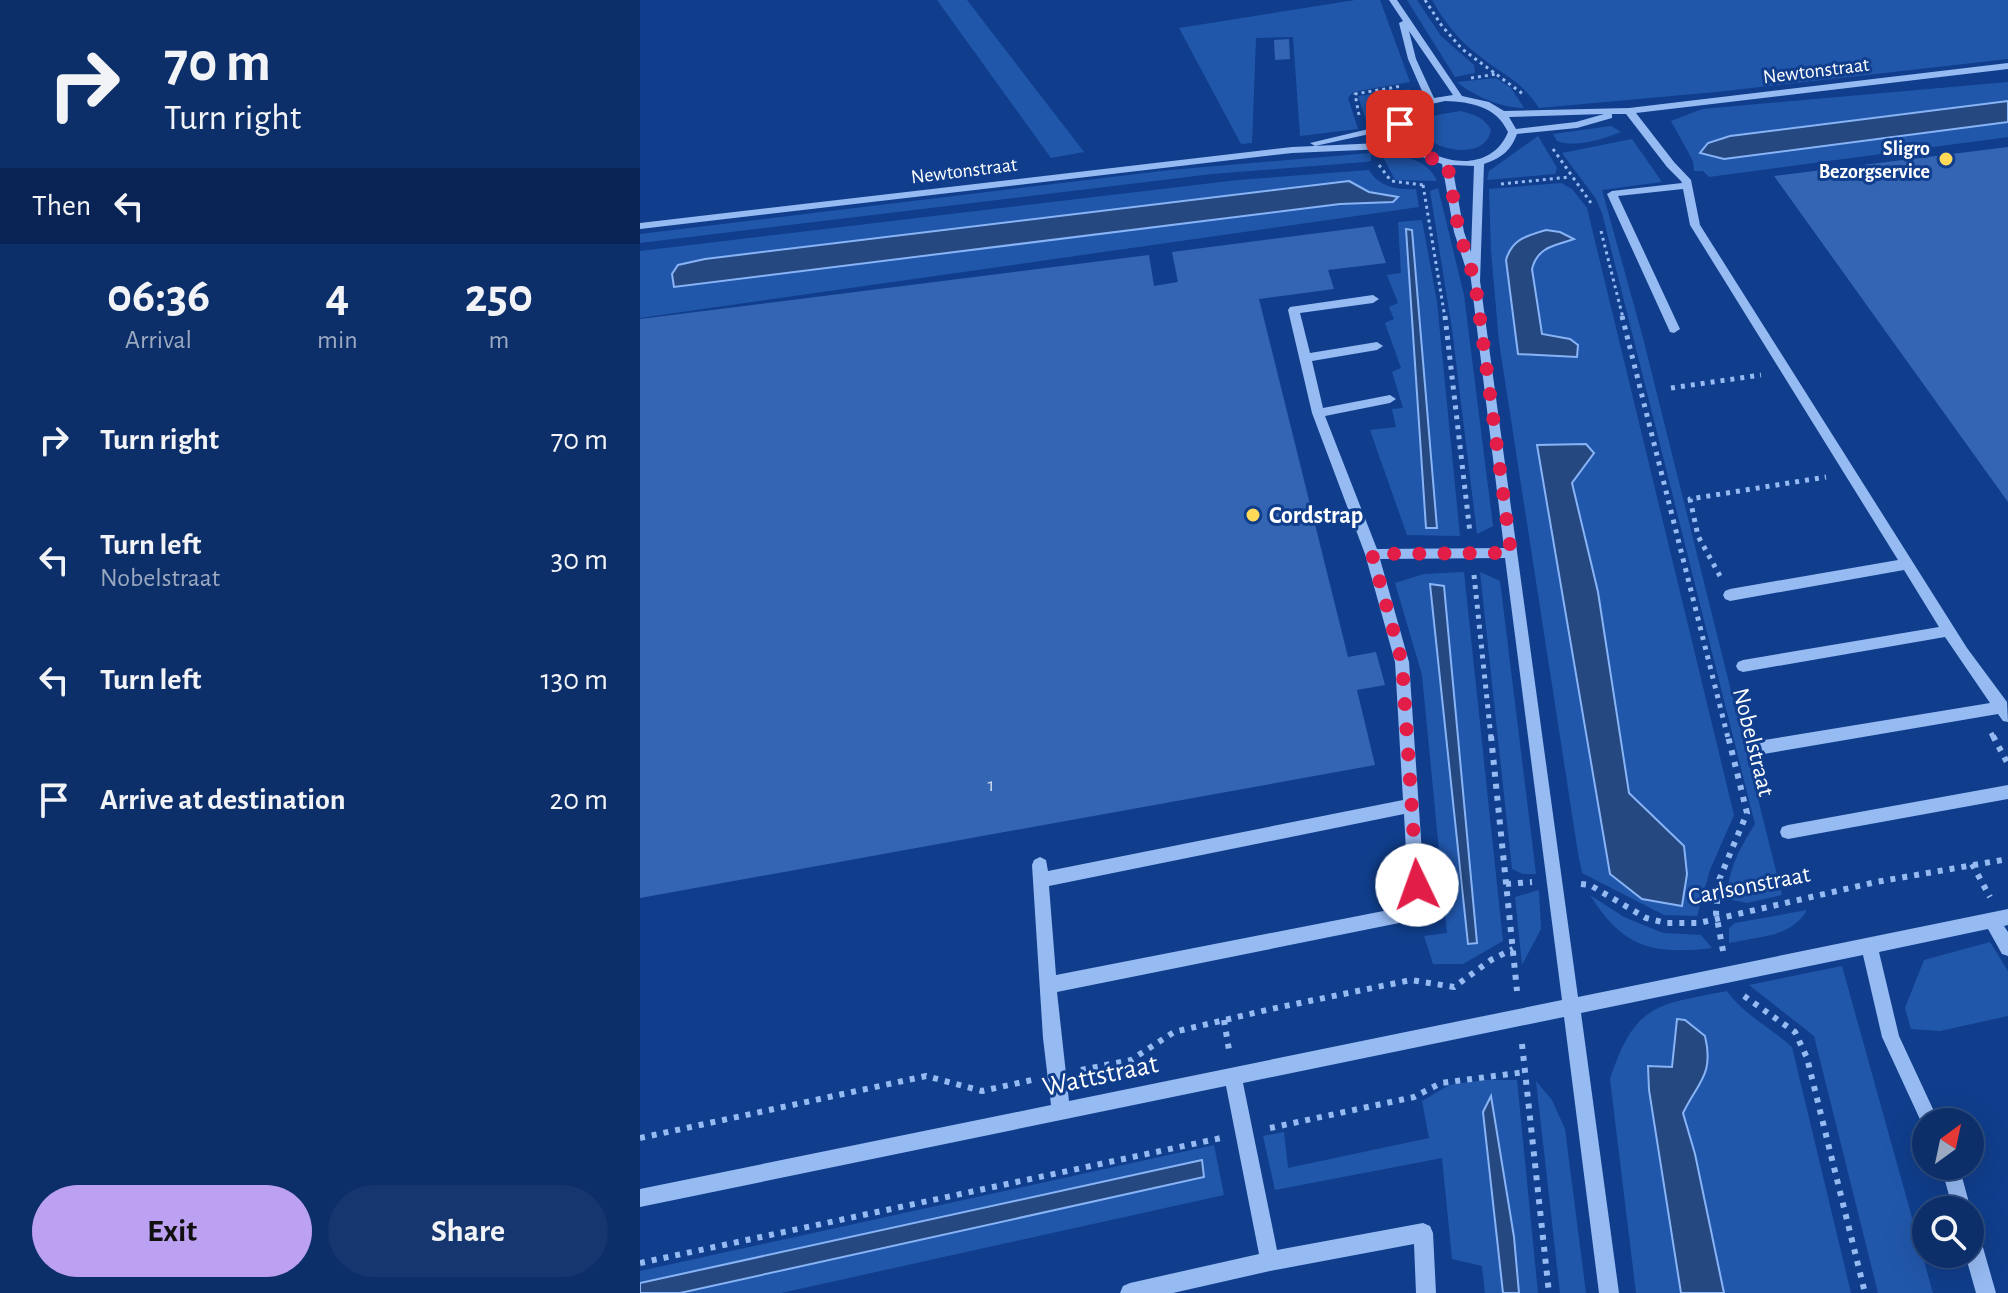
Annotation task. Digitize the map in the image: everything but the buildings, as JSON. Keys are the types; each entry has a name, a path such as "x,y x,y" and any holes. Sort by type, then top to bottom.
{"street":[{"path":"1393,0 1459,98"},
{"path":"1401,14 1412,59 1431,101"},
{"name":"Newtonstraat","path":"1503,114 1629,111 2008,66"},
{"path":"1459,98 1484,103 1503,114 1513,132 1508,146 1479,162 1447,162 1424,156 1407,145 1401,135 1400,124 1410,110 1431,101 1459,98"},
{"path":"1629,111 1687,182 1695,225 1948,631 2005,711 1758,748"},
{"name":"Newtonstraat","path":"1513,132 1577,125 1629,111"},
{"name":"Newtonstraat","path":"1292,150 1400,124"},
{"name":"Newtonstraat","path":"640,226 1292,150 1407,145"},
{"path":"1447,162 1459,232 1475,281"},
{"path":"1479,162 1475,281 1609,1293"},
{"path":"1674,329 1612,194 1687,182"},
{"path":"1048,985 1418,912 1402,662 1372,554 1318,413 1294,310 1373,299"},
{"path":"1305,358 1377,346"},
{"path":"1318,413 1390,399"},
{"path":"1372,554 1511,553"},
{"path":"1730,595 1907,564"},
{"path":"1743,666 1948,631"},
{"path":"1788,832 2008,792"},
{"path":"1061,1111 1048,985 1041,872 1412,805"},
{"path":"1571,1007 2000,919 2008,948"},
{"path":"1869,945 1891,1037 1924,1108"},
{"name":"Wattstraat","path":"640,1198 1571,1007"},
{"path":"1233,1075 1270,1261"},
{"path":"1130,1293 1270,1261 1423,1233 1426,1293"},
{"path":"1979,1268 1986,1293"}],"path":[{"path":"1425,0 1444,32 1474,59 1498,74"},
{"path":"1554,149 1570,177 1595,209"},
{"path":"1423,185 1443,303 1472,554 1549,1293"},
{"name":"Nobelstraat","path":"1601,230 1747,813 1725,856 1716,893 1714,922 1729,973 1747,1000 1795,1032 1807,1058 1865,1293"},
{"path":"1671,388 1770,373"},
{"path":"1730,595 1698,536 1690,499 1850,473"},
{"name":"Carlsonstraat","path":"1506,884 1555,881 1590,885 1636,912 1665,923 1714,922 1800,899 2008,859"},
{"path":"640,1263 1414,1097 1441,1083 1525,1072"}],"shaded area":[{"path":"937,0 967,0 1084,152 1051,158"},
{"path":"1355,0 1380,0 1410,82 1353,92 1348,98 1358,129 1300,136 1293,37 1256,38 1252,143 1241,144 1179,28"},
{"path":"1407,0 1417,0 1441,36 1474,65 1475,73 1455,77"},
{"path":"1432,0 2008,0 2008,59 1716,92 1539,108 1519,85 1460,39"},
{"path":"1496,78 1511,88 1524,108 1489,100 1457,82"},
{"path":"2008,82 2008,101 1730,136 1708,143 1700,153 1724,159 2008,122 2008,137 1709,177 1703,171 1694,171 1693,161 1671,121 1702,109"},
{"path":"1410,89 1393,112 1368,127 1358,96"},
{"path":"2008,101 2008,122 1724,159 1700,153 1708,143 1730,136"},
{"path":"1460,111 1482,119 1491,130 1488,139 1473,149 1464,150 1444,147 1428,139 1423,127 1431,116"},
{"path":"1611,126 1621,132 1581,143 1557,141 1553,134"},
{"path":"1538,136 1557,168 1555,174 1487,180 1489,171"},
{"path":"1632,139 1662,182 1602,190 1643,338 1782,895 1747,903 1727,899 1728,888 1736,859 1755,824 1602,213 1596,199 1562,153"},
{"path":"1371,153 1371,161 1365,162 1212,174 640,243 640,234 1170,170"},
{"path":"1381,153 1421,163 1437,181 1395,180"},
{"path":"1369,170 1389,186 1416,189 1419,207 640,318 640,251 1238,180","holes":["1349,181 1369,192 1398,197 1393,202 1340,204 674,287 672,275 678,265 705,259"]},
{"path":"1349,181 1369,192 1398,197 1393,202 1340,204 674,287 672,274 678,265 705,259"},
{"path":"1561,183 1572,189 1587,208 1734,815 1710,870 1697,916 1664,915 1582,873 1499,342 1489,189","holes":["1523,237 1565,242 1544,250 1532,269 1542,334 1570,339 1578,345 1518,354","1538,445 1588,462 1572,483 1598,593 1629,793 1684,846 1610,873"]},
{"path":"1438,188 1464,295 1493,526 1477,534 1452,329 1430,191"},
{"path":"1422,220 1437,302 1460,536 1407,535 1370,430 1396,427 1392,409 1403,408 1392,372 1401,368 1385,323 1394,319 1389,307 1398,303 1387,275 1401,273 1398,222"},
{"path":"1406,229 1412,230 1437,528 1426,528"},
{"path":"1546,230 1574,239 1543,251 1532,269 1542,334 1570,339 1578,345 1577,357 1518,354 1506,260 1516,243"},
{"path":"1586,444 1594,453 1572,483 1598,592 1629,793 1684,846 1687,874 1682,906 1642,899 1610,874 1537,445"},
{"path":"1464,572 1503,941 1463,964 1433,964 1424,936 1447,933 1422,675 1395,583 1424,574","holes":["1430,585 1444,586 1477,942 1468,944"]},
{"path":"1480,572 1500,581 1536,874 1523,874 1512,869"},
{"path":"1430,584 1444,586 1477,943 1468,944"},
{"path":"1539,890 1541,929 1522,965 1515,897"},
{"path":"1590,895 1624,917 1663,933 1701,935 1712,948 1673,950 1641,944 1615,927"},
{"path":"1807,910 1783,931 1729,943 1729,928 1735,923"},
{"path":"1990,942 2008,971 2008,1016 1940,1031 1911,1029 1905,1008 1924,960"},
{"path":"1842,966 1912,1218 1912,1268 1926,1268 1933,1293 1878,1293 1814,1036 1749,985"},
{"path":"1727,991 1749,1014 1792,1047 1851,1293 1724,1293 1695,1154 1683,1113 1692,1096 1677,1020 1672,1068 1648,1066 1649,1090 1681,1293 1636,1293 1610,1079 1629,1036 1651,1012 1682,1000"},
{"path":"1677,1019 1685,1020 1705,1036 1706,1069 1683,1113 1695,1154 1724,1293 1681,1293 1649,1090 1648,1066 1672,1067"},
{"path":"1517,1080 1538,1293 1519,1293 1514,1237 1491,1097 1483,1112 1503,1293 1485,1293 1482,1266 1452,1259 1442,1158 1275,1190 1263,1136 1284,1132 1288,1168 1429,1138 1422,1101 1449,1085"},
{"path":"1536,1081 1552,1100 1565,1129 1586,1293 1560,1293"},
{"path":"1491,1096 1514,1237 1519,1293 1503,1293 1483,1112"},
{"path":"1214,1145 1224,1195 781,1293 680,1293 1204,1177 1201,1160 640,1283 640,1271"},
{"path":"1202,1160 1204,1177 680,1293 640,1293 640,1283"}],"place":[{"name":"Sligro Bezorgservice","path":"1946,159"},
{"name":"Cordstrap","path":"1253,515"}],"route":[{"path":"1400,124 1401,135 1414,151 1447,162 1459,232 1475,281 1511,553 1372,554 1402,662 1417,885"}]}
